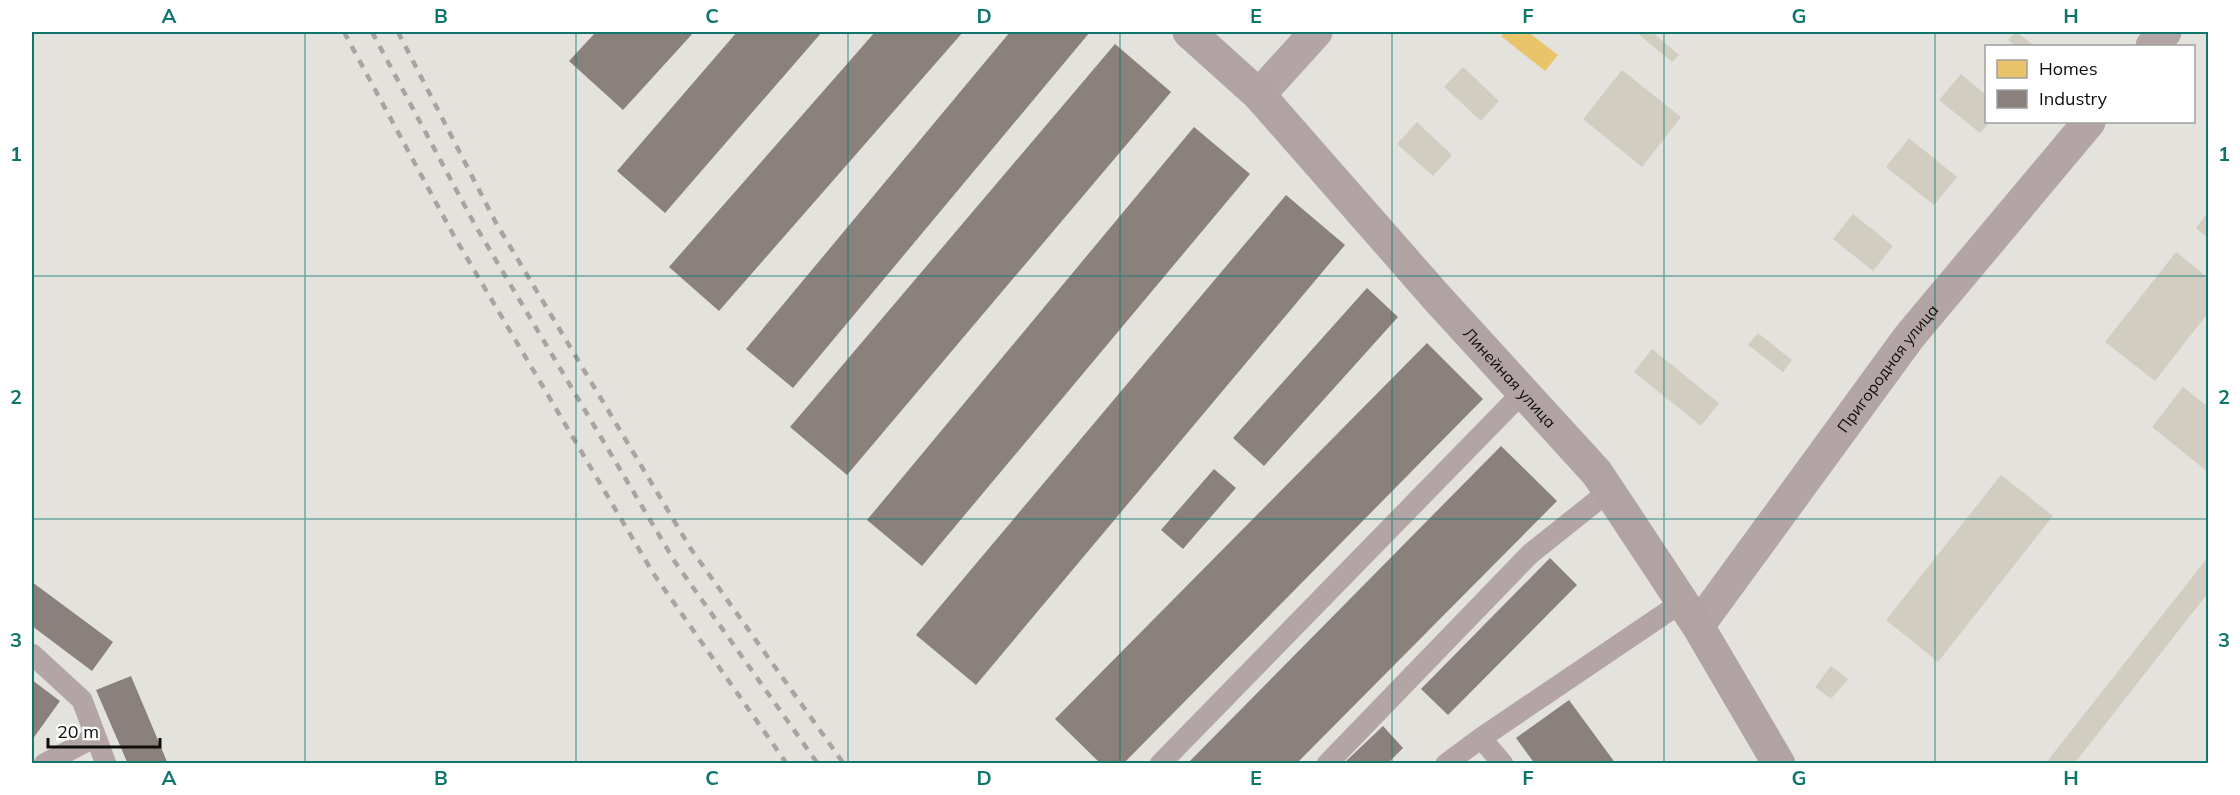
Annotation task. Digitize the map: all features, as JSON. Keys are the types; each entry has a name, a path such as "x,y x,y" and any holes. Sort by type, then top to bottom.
{"street":[{"name":"Линейная улица","path":"1189,32 1259,95 1597,473 1690,614 1779,764"},
{"path":"1259,95 1316,32"},
{"path":"2153,45 2165,32"},
{"name":"Пригородная улица","path":"1690,614 1909,337 2088,123"}],"lane":[{"path":"1160,764 1523,392"},
{"path":"1327,764 1530,554 1608,491"},
{"path":"1446,764 1481,738 1690,614"},
{"path":"32,654 82,700 106,764"},
{"path":"44,764 95,737"},
{"path":"1481,738 1503,764"}],"building: Homes":[{"path":"1505,32 1528,32 1558,55 1545,71 1501,36"}],"building: Industry":[{"path":"596,32 694,32 623,110 569,61"},
{"path":"737,32 822,32 665,213 617,171"},
{"path":"875,32 963,32 719,311 669,267"},
{"path":"1010,32 1090,32 793,388 746,349"},
{"path":"1115,44 1171,92 847,475 790,427"},
{"path":"1194,127 1250,174 922,566 867,520"},
{"path":"1286,195 1345,245 976,685 916,635"},
{"path":"1367,288 1398,317 1264,466 1233,438"},
{"path":"1427,343 1483,399 1123,764 1101,764 1055,719"},
{"path":"1501,446 1557,501 1296,764 1187,764"},
{"path":"1214,469 1236,488 1183,549 1161,530"},
{"path":"1550,558 1577,585 1448,715 1421,689"},
{"path":"32,582 113,642 92,671 32,626"},
{"path":"131,676 168,764 128,764 96,690"},
{"path":"32,680 60,701 32,740"},
{"path":"1569,700 1616,764 1535,764 1516,738"},
{"path":"1383,726 1403,748 1387,764 1343,764"}],"building: Other":[{"path":"1636,32 1652,32 1679,55 1672,62"},
{"path":"2016,32 2034,45 2015,45 2008,40"},
{"path":"1463,67 1499,101 1481,121 1444,87"},
{"path":"1622,70 1681,117 1642,167 1583,119"},
{"path":"1961,74 1985,94 1985,123 1989,123 1980,133 1939,100"},
{"path":"1417,122 1452,155 1433,176 1397,144"},
{"path":"1909,138 1957,177 1934,205 1886,167"},
{"path":"2208,212 2208,238 2196,228"},
{"path":"1853,214 1893,246 1873,271 1833,239"},
{"path":"2176,252 2208,278 2208,313 2155,381 2105,342"},
{"path":"1758,333 1792,360 1783,372 1748,345"},
{"path":"1652,349 1719,403 1701,426 1634,372"},
{"path":"2183,387 2208,407 2208,472 2152,427"},
{"path":"2001,475 2053,516 1938,662 1886,620"},
{"path":"2208,557 2208,593 2074,764 2045,764"},
{"path":"1831,666 1848,679 1831,699 1815,687"}],"railway":[{"path":"344,32 454,236 653,573 787,764"},
{"path":"372,32 475,225 675,562 818,764"},
{"path":"398,32 496,223 691,549 844,764"}]}
